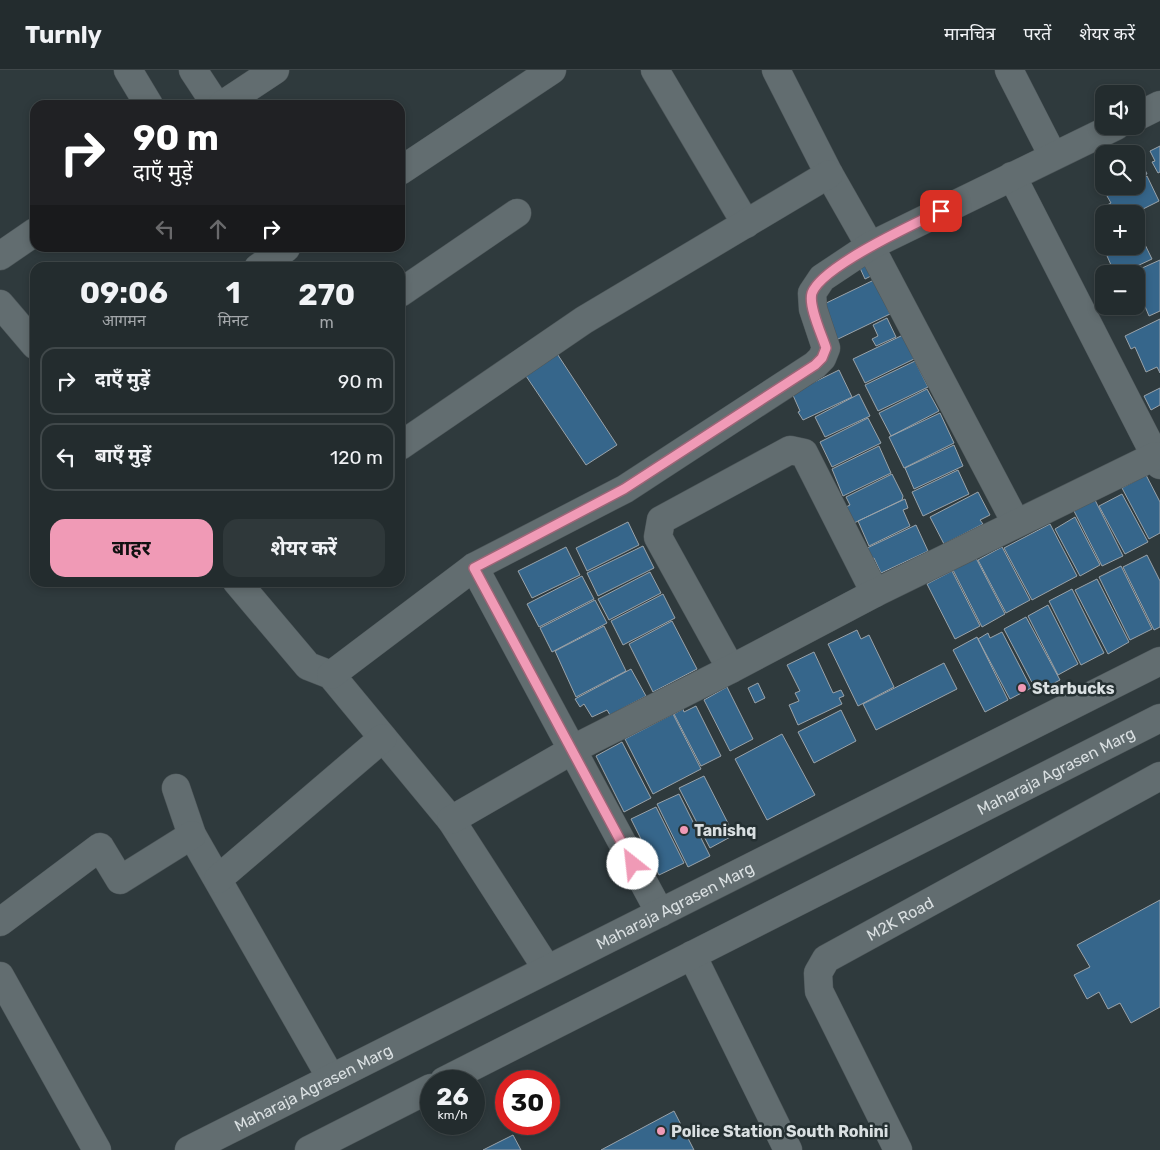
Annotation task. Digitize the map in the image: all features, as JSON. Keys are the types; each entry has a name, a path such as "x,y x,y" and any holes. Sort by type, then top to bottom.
{"street":[{"path":"128,70 146,100"},
{"path":"193,70 213,100"},
{"path":"230,100 275,70"},
{"path":"405,168 552,70"},
{"path":"655,70 746,224"},
{"path":"776,70 829,174 870,246 1016,523"},
{"path":"1009,70 1053,156"},
{"path":"1145,112 1160,105"},
{"path":"332,674 474,568 624,489 815,365 822,358 826,348 813,310 812,293 822,278 870,246 1097,135"},
{"path":"405,443 584,320 829,174"},
{"path":"451,820 571,750 732,669 875,593 1016,523 1158,460 1012,176"},
{"path":"405,290 517,213"},
{"path":"0,256 30,235"},
{"path":"266,262 280,252"},
{"path":"0,304 30,339"},
{"path":"732,669 658,537 661,520 790,450 804,453 875,593"},
{"path":"474,568 660,913"},
{"path":"241,587 308,666 332,674 451,820 547,969"},
{"name":"Maharaja Agrasen Marg","path":"189,1150 1160,661"},
{"name":"Maharaja Agrasen Marg","path":"466,1070 1160,718"},
{"path":"218,879 383,738"},
{"name":"M2K Road","path":"898,1150 819,991 818,973 826,959 1160,776"},
{"path":"176,788 192,834 332,1078"},
{"path":"0,922 100,847 120,880 192,834"},
{"path":"692,955 788,1150"},
{"path":"0,976 97,1150"},
{"path":"309,1150 420,1094"}],"building":[{"path":"1160,146 1160,172 1158,173 1152,162 1155,161 1150,151"},
{"path":"1147,176 1159,201 1145,208 1145,205 1107,205 1111,203 1107,196 1109,195 1145,195 1145,177"},
{"path":"1145,245 1152,259 1139,265 1111,265 1107,255 1145,255"},
{"path":"1160,260 1160,311 1149,316 1145,306 1145,267"},
{"path":"874,261 879,272 865,279 860,268"},
{"path":"874,280 890,314 836,340 820,306"},
{"path":"887,318 896,337 876,346 872,339 878,336 873,325"},
{"path":"1160,319 1160,373 1157,367 1146,372 1135,347 1131,349 1125,336"},
{"path":"903,335 914,359 865,383 853,359"},
{"path":"552,346 617,445 586,465 520,367"},
{"path":"915,361 928,387 878,411 865,385"},
{"path":"839,370 852,397 803,420 798,412 800,411 792,393"},
{"path":"1160,388 1160,405 1151,410 1144,396"},
{"path":"927,389 939,411 891,436 879,413"},
{"path":"859,394 870,416 825,437 815,417"},
{"path":"940,413 954,443 904,468 889,437"},
{"path":"868,418 881,443 832,467 820,442"},
{"path":"954,445 963,466 914,489 905,468"},
{"path":"879,446 891,473 843,496 832,469"},
{"path":"958,470 969,494 923,516 912,492"},
{"path":"892,474 903,496 902,500 854,523 846,507 850,505 846,497"},
{"path":"1146,475 1160,502 1160,533 1149,539 1122,488"},
{"path":"978,492 990,515 980,520 983,524 944,544 930,517"},
{"path":"1122,494 1148,542 1125,554 1099,506"},
{"path":"905,499 908,508 903,510 910,526 869,546 858,521"},
{"path":"1095,500 1123,556 1102,566 1074,511"},
{"path":"1075,517 1100,565 1080,576 1055,529"},
{"path":"628,522 639,545 587,571 576,548"},
{"path":"1050,524 1077,576 1032,600 1004,548"},
{"path":"916,525 928,551 881,573 874,558 870,560 865,549"},
{"path":"643,546 654,568 598,596 587,573"},
{"path":"566,547 580,575 532,598 518,571"},
{"path":"1002,547 1030,600 1006,613 978,560"},
{"path":"1147,555 1160,581 1160,627 1154,630 1123,567"},
{"path":"976,558 1005,614 982,627 953,570"},
{"path":"1121,566 1152,629 1130,640 1099,577"},
{"path":"952,571 980,626 955,639 927,584"},
{"path":"650,572 661,593 609,620 598,599"},
{"path":"582,576 594,599 539,627 527,604"},
{"path":"1097,579 1129,642 1108,654 1075,590"},
{"path":"1072,589 1104,653 1081,665 1049,601"},
{"path":"663,594 675,618 623,645 611,621"},
{"path":"595,600 607,623 552,652 540,628"},
{"path":"1048,605 1078,664 1058,675 1028,616"},
{"path":"1026,617 1060,680 1037,692 1004,629"},
{"path":"672,621 697,669 653,692 629,644"},
{"path":"604,626 626,671 576,697 555,651"},
{"path":"857,630 861,639 869,635 894,687 858,706 828,644"},
{"path":"1002,632 1031,688 1010,699 978,639 988,633 990,638"},
{"path":"977,637 1008,700 985,712 953,650"},
{"path":"814,652 833,693 841,690 844,696 839,698 842,704 798,725 789,705 799,701 795,693 800,691 787,665"},
{"path":"944,663 957,689 876,730 863,704"},
{"path":"631,669 646,696 610,715 607,710 592,717 584,704 580,707 575,699"},
{"path":"758,683 765,698 755,703 748,688"},
{"path":"727,687 753,739 730,751 704,700"},
{"path":"696,706 721,756 701,766 674,714 683,709 684,712"},
{"path":"841,710 856,741 814,763 798,732"},
{"path":"673,714 701,769 653,794 625,739"},
{"path":"782,734 815,795 767,820 735,759"},
{"path":"622,742 651,798 624,812 596,756"},
{"path":"704,776 734,835 710,848 679,788"},
{"name":"Tanishq","path":"679,794 710,856 688,867 657,804"},
{"path":"656,807 684,863 659,875 631,819"},
{"path":"1160,900 1160,1007 1131,1023 1120,1003 1108,1009 1099,992 1087,999 1074,975 1090,967 1077,945"},
{"name":"Police Station South Rohini","path":"674,1111 694,1150 601,1150"},
{"path":"513,1135 521,1150 483,1150"}],"place":[{"name":"Starbucks","path":"1022,688"},
{"name":"Tanishq","path":"684,830"},
{"name":"Police Station South Rohini","path":"661,1131"}],"route":[{"path":"633,864 474,568 624,489 815,365 822,358 826,348 813,310 812,293 822,278 870,246 941,211"}]}
